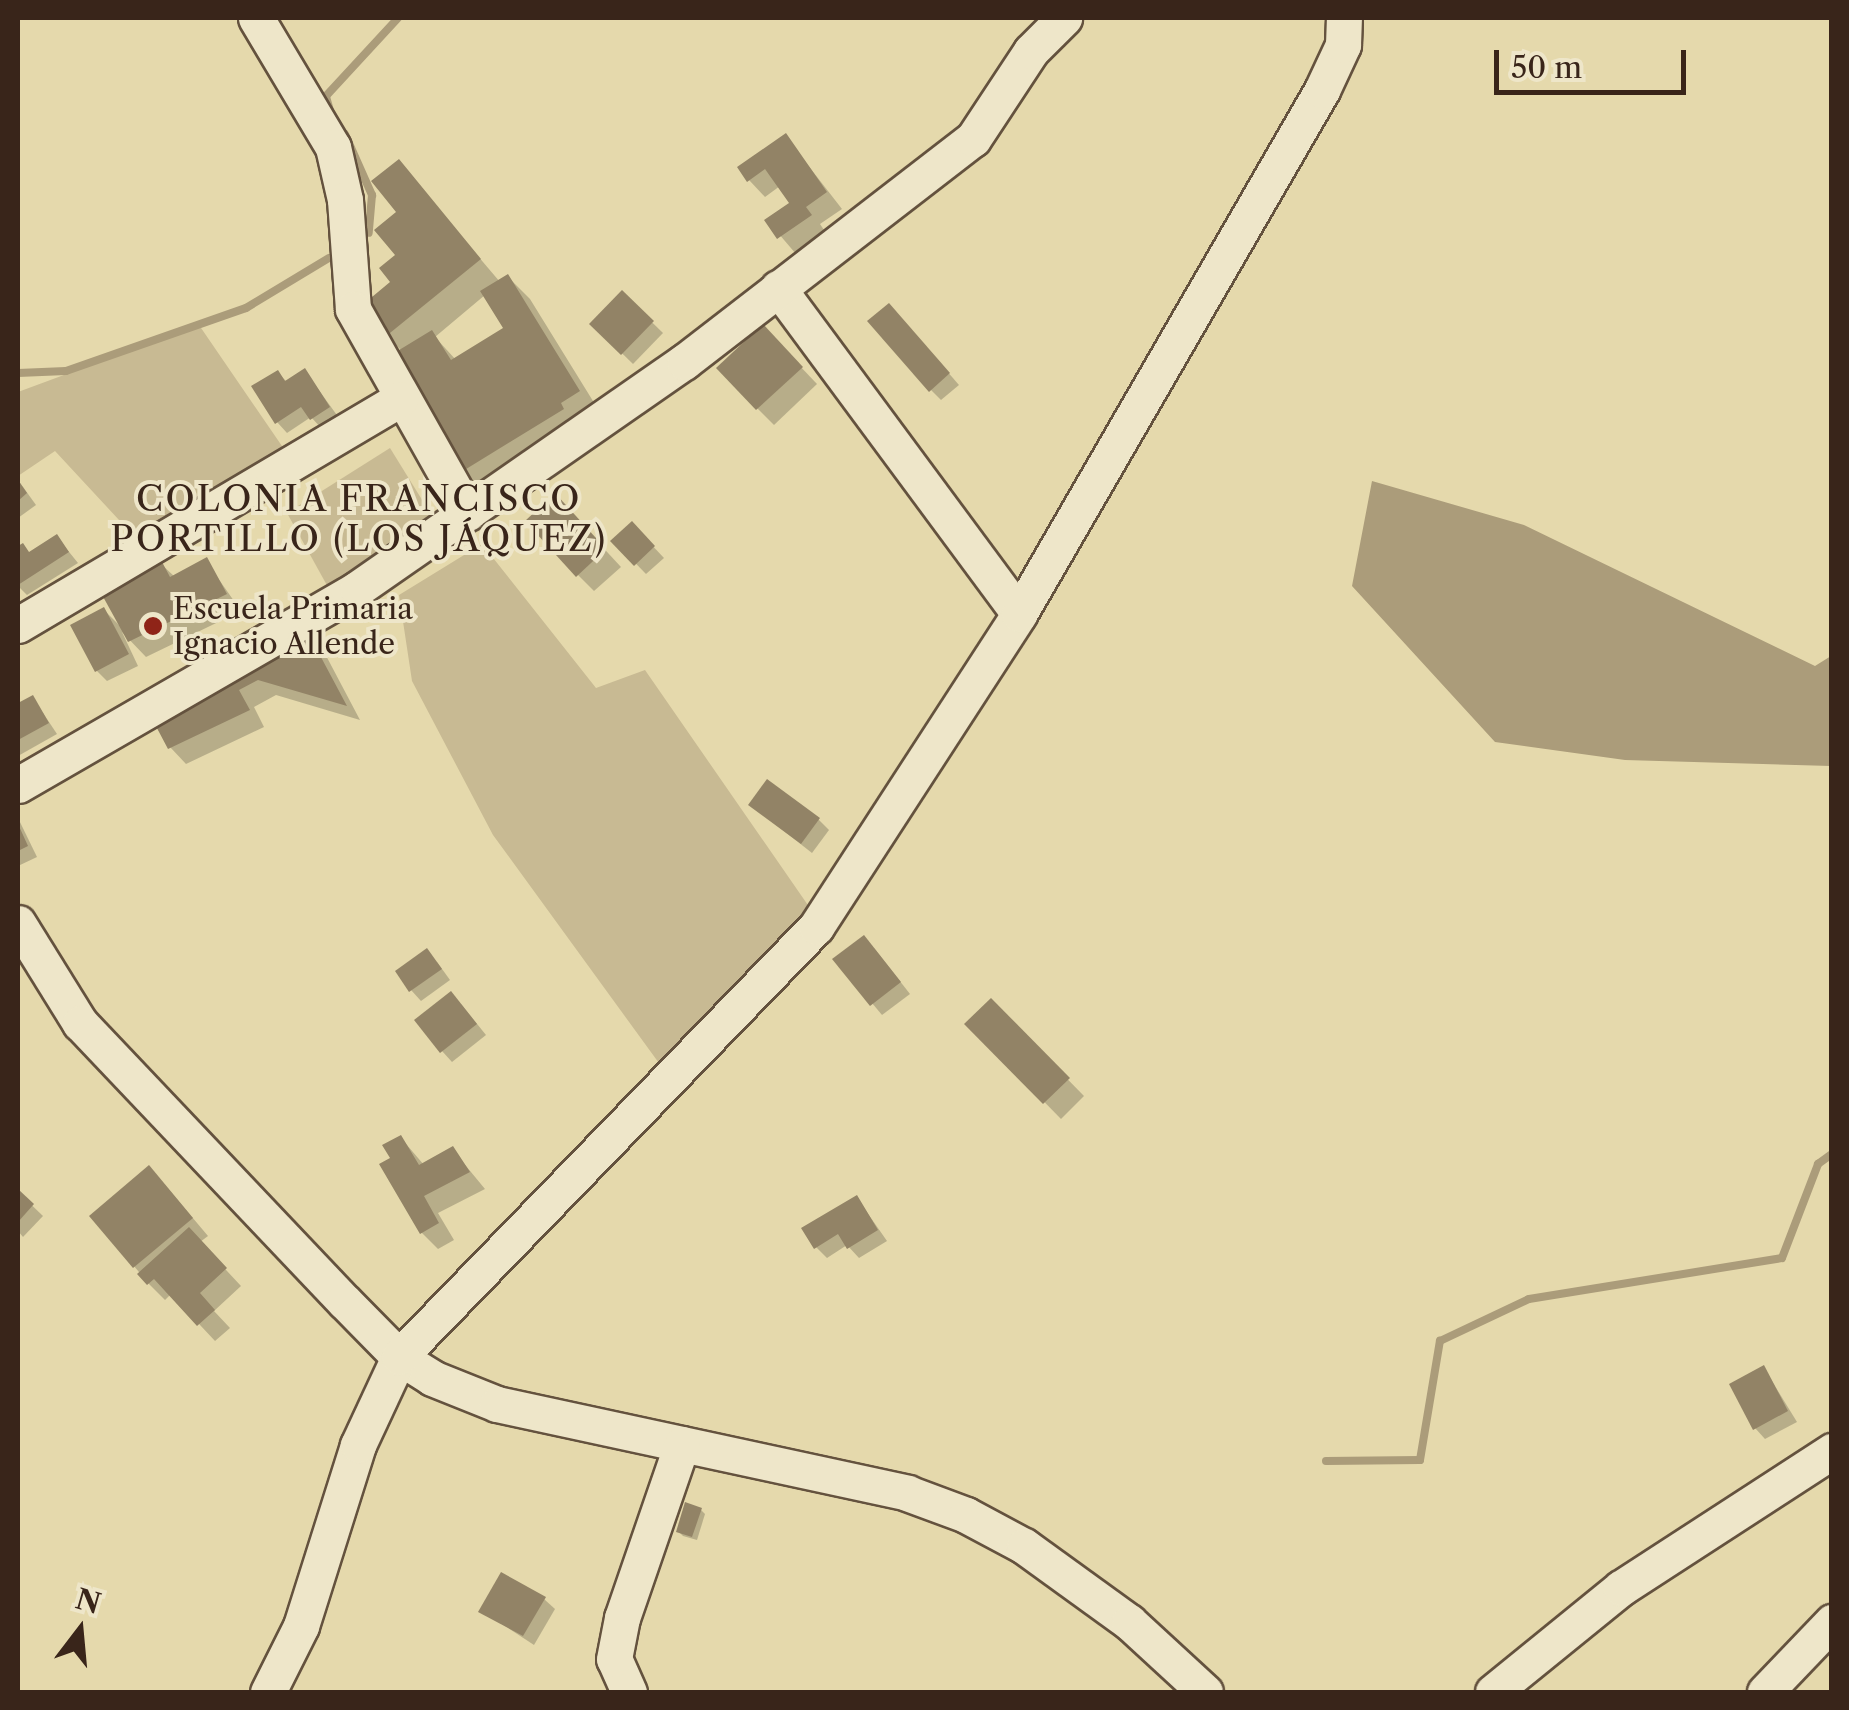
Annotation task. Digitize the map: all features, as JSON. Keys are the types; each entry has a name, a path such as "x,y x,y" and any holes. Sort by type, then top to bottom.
{"street":[{"path":"256,18 333,147 345,200 353,309 400,399 468,513"},
{"path":"18,785 357,589 598,424 973,139 1031,51 1064,18"},
{"path":"268,1692 301,1626 374,1402 399,1356 816,928 1019,614 1322,90 1342,45 1344,18"},
{"path":"778,288 1019,614"},
{"path":"18,625 400,399"},
{"path":"18,924 80,1023 399,1356 497,1404 908,1493 966,1515 1024,1546 1129,1622 1205,1692"},
{"path":"629,1692 614,1660 622,1618 682,1444"},
{"path":"1493,1692 1620,1588 1832,1451"},
{"path":"1765,1692 1832,1622"}],"shaded area":[{"path":"199,325 284,449 132,534 55,451 18,476 18,392"},
{"path":"390,448 437,524 329,589 287,513"},
{"path":"1372,481 1524,525 1815,666 1831,656 1831,766 1625,760 1495,742 1352,586"},
{"path":"482,544 596,688 645,670 812,911 664,1070 493,835 412,681 399,595"}],"building":[{"path":"786,133 827,192 806,207 812,215 777,239 764,220 789,203 765,169 747,182 737,167"},
{"path":"399,159 481,259 385,337 360,307 390,282 379,268 395,255 374,230 396,212 371,181"},
{"path":"508,274 580,391 561,403 564,409 458,474 386,358 432,330 451,360 503,328 480,291"},
{"path":"622,290 654,321 621,355 589,324"},
{"path":"889,303 950,373 929,392 867,321"},
{"path":"763,324 803,367 756,410 716,368"},
{"path":"305,368 330,407 310,420 301,407 275,424 251,386 278,370 285,381"},
{"path":"18,480 27,493 18,501"},
{"path":"555,493 606,549 576,577 525,521"},
{"path":"632,521 655,546 634,566 610,541"},
{"path":"57,534 69,552 18,585 18,546 23,543 29,552"},
{"path":"207,557 227,594 128,642 101,593 161,560 170,577"},
{"path":"104,607 129,654 95,672 70,625"},
{"path":"306,629 347,706 258,680 239,690 250,710 168,749 149,713"},
{"path":"33,695 49,723 18,740 18,703"},
{"path":"767,779 820,818 801,844 748,805"},
{"path":"18,824 28,846 18,851"},
{"path":"864,935 901,982 870,1006 832,959"},
{"path":"427,948 442,969 409,992 395,971"},
{"path":"451,991 477,1024 440,1053 414,1020"},
{"path":"991,998 1070,1078 1043,1104 964,1024"},
{"path":"401,1135 419,1165 453,1146 470,1172 424,1196 439,1223 420,1234 379,1164 390,1158 382,1145"},
{"path":"149,1165 193,1218 133,1268 89,1216"},
{"path":"18,1189 34,1204 18,1222"},
{"path":"857,1195 878,1230 847,1249 838,1234 814,1249 801,1228"},
{"path":"189,1227 227,1268 200,1293 215,1310 197,1326 154,1279 147,1285 137,1274"},
{"path":"1764,1365 1788,1411 1753,1430 1729,1384"},
{"path":"685,1502 702,1508 692,1537 676,1532"},
{"path":"501,1572 546,1597 523,1636 478,1612"}],"waterway":[{"path":"331,114 326,96 398,18"},
{"path":"345,134 372,195 369,233"},
{"path":"18,373 66,371 246,308 329,258"},
{"path":"1326,1461 1420,1460 1440,1341 1529,1299 1782,1258 1818,1164 1832,1154"}],"place":[{"name":"Escuela Primaria Ignacio Allende","path":"153,626"}],"district":[{"name":"COLONIA FRANCISCO PORTILLO (LOS JÁQUEZ)","path":"359,519"}]}
